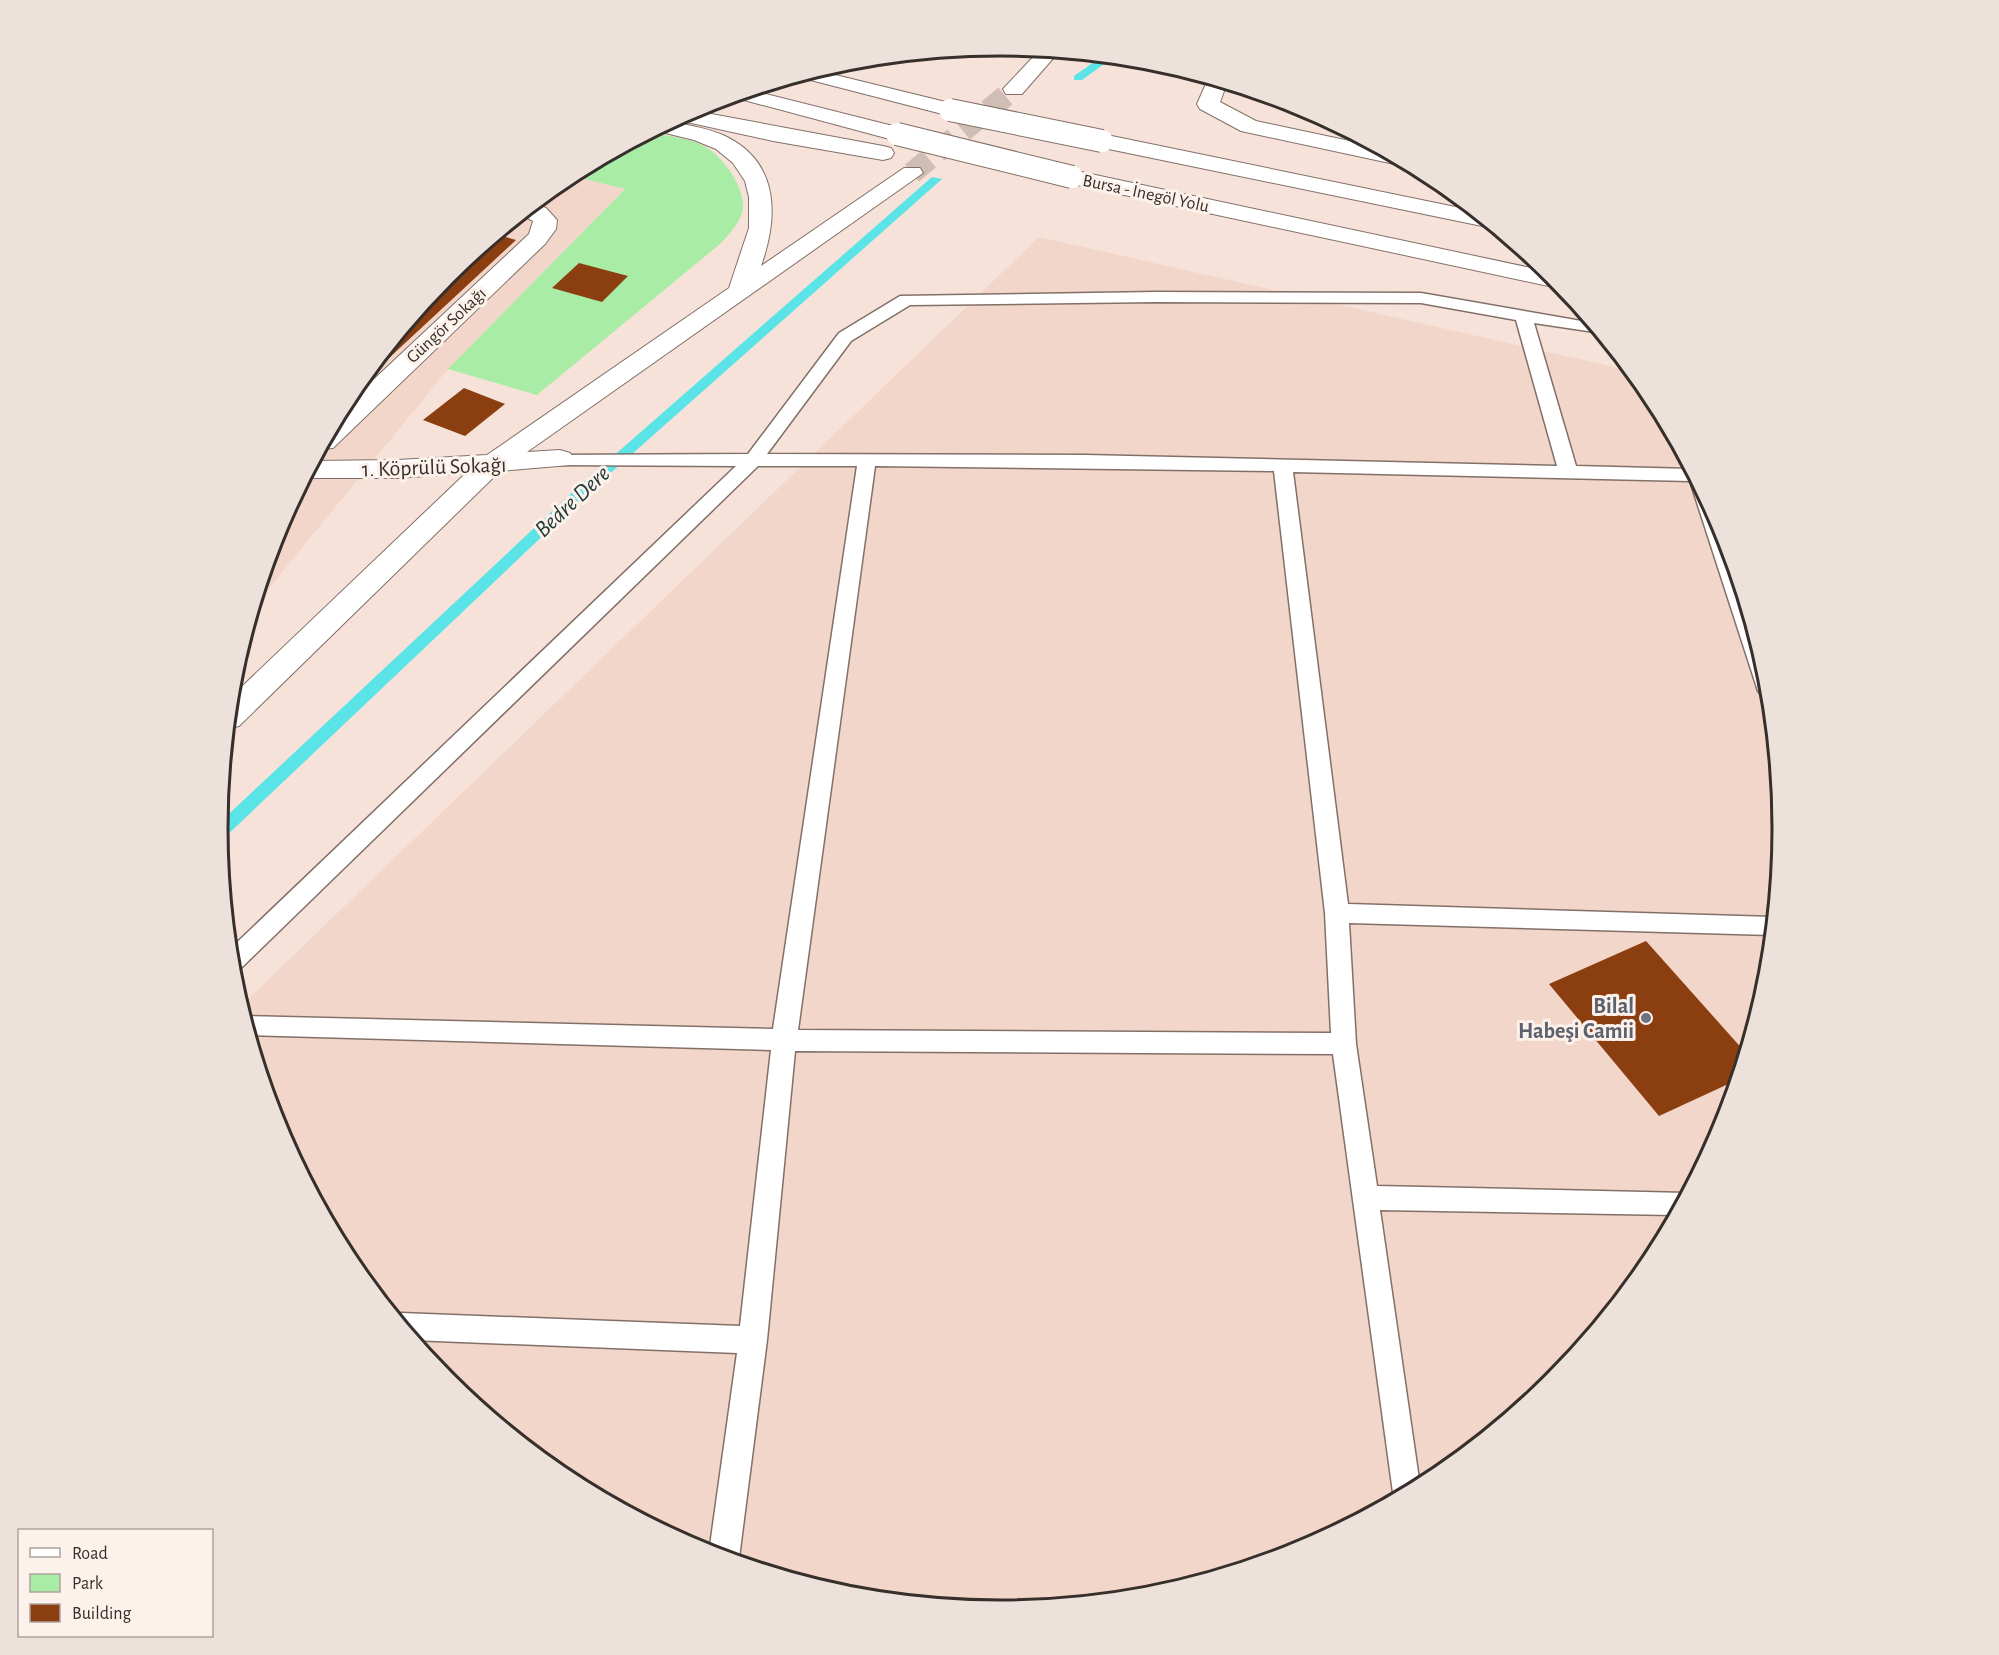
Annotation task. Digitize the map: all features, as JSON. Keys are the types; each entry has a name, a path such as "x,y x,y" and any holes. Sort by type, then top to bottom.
{"main road":[{"path":"1014,89 1044,57"},
{"path":"900,76 1108,133 1451,202"},
{"name":"Bursa - İnegöl Yolu","path":"820,77 950,110 1108,133 1471,216"},
{"path":"1215,87 1208,104 1249,126 1374,153"},
{"name":"Bursa - İnegöl Yolu","path":"750,96 897,134 1064,185"},
{"path":"695,118 773,134 1064,185 1539,276"},
{"path":"673,128 715,140 731,150 745,162 761,188 764,217 740,292"},
{"path":"237,710 492,464 912,172"},
{"name":"Güngör Sokağı","path":"342,424 537,239 544,229 545,220 535,212"},
{"name":"1. Köprülü Sokağı","path":"316,470 492,464 560,459"}],"lane":[{"path":"238,956 754,459 844,337 906,300 1156,297 1421,298 1587,326"},
{"path":"1523,315 1568,472"},
{"path":"560,459 1283,465 1686,475"},
{"path":"725,1549 753,1340 784,1040 867,460"},
{"path":"1283,465 1337,913 1344,1044 1405,1484"},
{"path":"1337,913 1765,926"},
{"path":"254,1025 784,1040 1344,1044"},
{"path":"1366,1198 1674,1203"},
{"path":"411,1326 753,1340"}],"shaded area":[{"path":"583,179 625,189 448,369 263,595 286,532 331,441 387,358 419,318 490,247 530,215"},
{"path":"1039,237 1619,368 1668,442 1713,532 1731,579 1757,677 1770,777 1772,828 1765,928 1757,978 1731,1076 1713,1123 1668,1214 1641,1256 1580,1337 1545,1373 1509,1408 1428,1469 1341,1520 1295,1541 1248,1559 1150,1585 1050,1598 1000,1600 949,1598 849,1585 751,1559 704,1541 613,1496 571,1469 490,1408 454,1373 419,1337 358,1256 307,1169 286,1123 268,1076 247,1000"}],"green space":[{"path":"660,134 696,142 717,156 736,181 743,200 743,209 737,223 720,244 537,395 448,369 625,189 583,179"}],"building":[{"path":"503,236 516,240 383,363 419,318 490,247"},
{"path":"579,263 628,276 602,302 552,288"},
{"path":"464,388 505,404 465,436 423,420"},
{"name":"Bilal Habeşi Camii","path":"1646,941 1740,1046 1728,1084 1659,1116 1549,984"}],"waterway":[{"name":"Bedre Dere","path":"1078,78 1101,62"},
{"name":"Bedre Dere","path":"228,825 583,490 936,179"}],"tunnel":[{"path":"912,173 1014,89"}],"place":[{"name":"Bilal Habeşi Camii","path":"1646,1018"}]}
